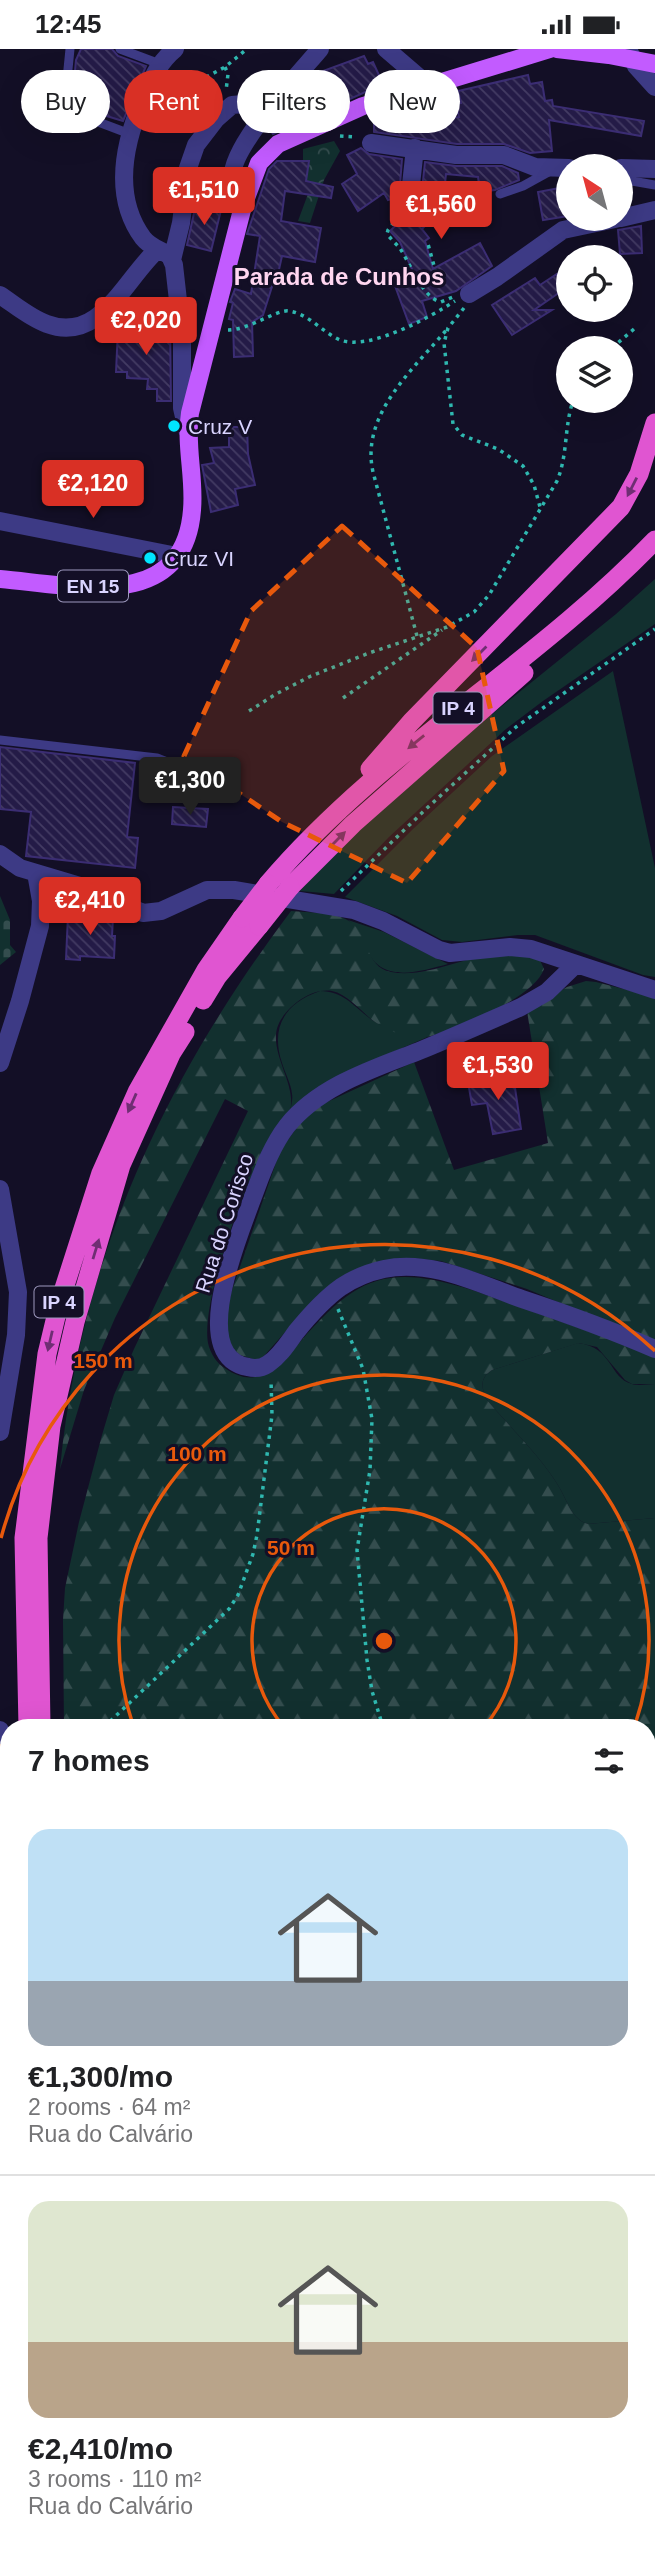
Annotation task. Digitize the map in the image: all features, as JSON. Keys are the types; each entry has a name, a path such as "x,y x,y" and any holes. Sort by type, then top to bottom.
{"highway":[{"path":"332,816 400,734 621,507 639,474 655,423"},
{"name":"IP 4","path":"41,1719 38,1538 51,1426 75,1322 121,1165 171,1055 250,922 268,884 332,816 421,738 570,621 655,540"},
{"name":"IP 4","path":"27,1719 24,1538 47,1354 59,1304 101,1173 137,1092 206,970 250,922 290,887 353,824 591,615 655,555"}],"main road":[{"name":"EN 15","path":"460,74 523,53 550,49"},
{"path":"556,49 638,56"},
{"name":"EN 15","path":"0,579 77,586 125,586 151,579 177,556 187,534 192,509 187,430 247,191 259,163 278,144 364,106"}],"street":[{"path":"175,49 160,64 130,134 124,178 126,199 140,233 148,244 164,255 180,315 182,408 187,430"},
{"path":"302,70 320,49"},
{"path":"386,49 410,70"},
{"path":"638,56 641,73 655,87"},
{"path":"0,295 48,325 84,325 105,311 138,269 164,255 181,223 188,168 196,145 216,119 232,105 237,105"},
{"path":"247,191 234,185 233,173 241,148 252,133"},
{"path":"371,143 456,155 504,155 535,167 556,168"},
{"path":"408,201 415,148"},
{"path":"634,173 655,169"},
{"path":"634,215 655,210"},
{"path":"469,294 562,231"},
{"path":"0,521 177,556"},
{"path":"0,854 15,866 87,888 138,911 161,911 207,890 234,890 328,905 369,915 450,953 520,947 655,990"},
{"path":"0,1063 40,926 41,901 36,873"},
{"name":"Rua do Corisco","path":"267,1365 250,1368 234,1361 221,1345 218,1322 235,1249 250,1205 269,1156 288,1126 312,1102 345,1082 527,1004 558,982 576,964"},
{"path":"0,1189 19,1292 16,1335 0,1432"},
{"path":"267,1365 332,1295 354,1280 384,1269 400,1267 432,1269 599,1326 655,1349"},
{"path":"0,1730 0,1761"}],"lane":[{"path":"71,49 64,109 130,134"},
{"path":"120,49 160,64"},
{"path":"500,194 523,187 556,171"},
{"path":"634,178 655,185"},
{"path":"0,740 157,758 182,768 196,785"}],"path":[{"path":"219,70 247,49"},
{"path":"224,96 229,79 225,67"},
{"path":"408,201 387,234 400,249 422,285 438,302 469,294"},
{"path":"422,285 436,273 428,244"},
{"path":"212,327 242,329 289,311 317,324 339,339 362,342 416,323 469,294"},
{"path":"417,636 373,472 370,447 373,429 386,405 469,301 469,294"},
{"path":"448,328 444,343 453,424 469,439 498,449 523,466 534,485 540,509"},
{"path":"626,336 634,329"},
{"path":"249,711 319,673 447,627 466,618 481,606 561,471 570,413"},
{"path":"343,698 447,627"},
{"path":"328,905 409,824 516,727 655,629"},
{"path":"332,1295 363,1369 370,1400 373,1445 357,1550 366,1660 381,1719"},
{"path":"113,1719 214,1625 239,1595 257,1535 272,1415 272,1389 267,1365"}],"highlighted area":[{"path":"342,526 477,648 504,771 407,883 282,822 184,756 251,611"}],"green space":[{"path":"334,141 340,151 324,180 310,223 298,221 310,182 306,181 309,161 303,161 303,149"},
{"path":"655,579 655,624 506,729 389,837 334,894 300,891 349,835"},
{"path":"613,671 655,868 655,977 535,935 462,942 442,940 397,916 345,897 492,756"},
{"path":"0,896 10,920 10,945 16,952 0,965"},
{"path":"291,911 328,914 349,921 361,933 376,964 391,972 432,970 502,953 539,958 544,969 537,980 511,1001 477,1018 427,1037 407,1036 388,1029 371,1019 348,999 332,991 310,994 286,1012 277,1029 276,1040 289,1088 290,1111 259,1160 242,1199 210,1303 208,1343 212,1354 226,1369 240,1376 262,1375 280,1363 340,1302 358,1289 376,1281 396,1277 443,1282 472,1290 655,1355 655,1384 632,1384 625,1380 597,1347 579,1343 492,1370 485,1376 483,1386 486,1399 544,1465 570,1509 582,1522 588,1524 655,1518 655,1719 64,1719 65,1588 79,1522 114,1395 248,1111 225,1099 115,1318 84,1390 60,1469 70,1392 87,1317 109,1245 136,1174 168,1106 205,1039 246,974"},
{"path":"348,920 384,932 448,964 404,973 383,968 375,962 358,931"},
{"path":"586,981 655,997 655,1343 527,1289 441,1261 411,1258 352,1271 339,1278 317,1296 263,1357 256,1360 240,1355 233,1349 224,1328 231,1293 280,1151 303,1119 325,1103 414,1062 454,1170 548,1143 527,1011 567,987"},
{"path":"320,991 342,997 385,1027 400,1033 430,1036 351,1070 290,1111 292,1094 279,1050 280,1028 289,1010 298,1002"},
{"path":"578,1343 598,1350 625,1381 634,1385 655,1384 655,1518 588,1524 582,1522 574,1514 544,1465 486,1399 483,1383 485,1376 492,1370"}],"building":[{"path":"81,49 112,49 118,56 146,66 144,70 124,70 123,121 110,117 110,70 75,70"},
{"path":"364,56 368,64 373,62 377,70 364,70 364,93 350,99 350,70 326,70"},
{"path":"528,75 530,84 542,82 545,101 552,100 553,106 644,121 641,136 549,120 552,151 530,153 504,144 457,144 381,133 460,133 460,91"},
{"path":"361,148 369,154 402,159 399,197 388,200 384,193 358,211 342,184 357,174 347,155"},
{"path":"277,161 309,161 306,181 333,187 331,198 285,191 281,221 321,228 315,262 282,256 263,315 252,322 253,356 234,357 233,320 229,319 233,303 230,302 235,289 251,294 260,236 247,234 269,169"},
{"path":"425,162 456,166 502,166 518,173 519,180 495,190 480,192 478,177 446,174 445,184 439,185 438,212 422,229 429,238 425,241 433,269 480,243 492,266 456,291 422,301 427,317 409,324 394,283 415,276 400,242 390,231 435,187 422,190"},
{"path":"556,189 556,218 543,220 538,192"},
{"path":"196,204 221,210 211,251 187,245"},
{"path":"641,226 642,253 633,253 633,245 619,245 618,231 634,231 634,227"},
{"path":"556,275 556,295 534,310 552,310 512,335 492,305 535,278 540,285"},
{"path":"127,324 170,327 171,401 157,401 157,389 147,389 148,379 127,378 127,372 116,372 118,329 126,329"},
{"path":"229,427 247,427 248,454 255,485 235,489 238,505 211,512 202,465 214,463 210,448 229,447"},
{"path":"0,747 135,763 127,837 138,838 135,868 26,856 31,812 0,809"},
{"path":"173,807 208,809 206,827 172,824"},
{"path":"68,915 113,918 114,958 80,956 80,960 66,959"},
{"path":"513,1074 521,1129 493,1134 487,1103 472,1105 468,1082"}],"place":[{"name":"Cruz V","path":"174,426"},
{"name":"Cruz VI","path":"150,558"}],"district":[{"name":"Parada de Cunhos","path":"339,276"}]}
